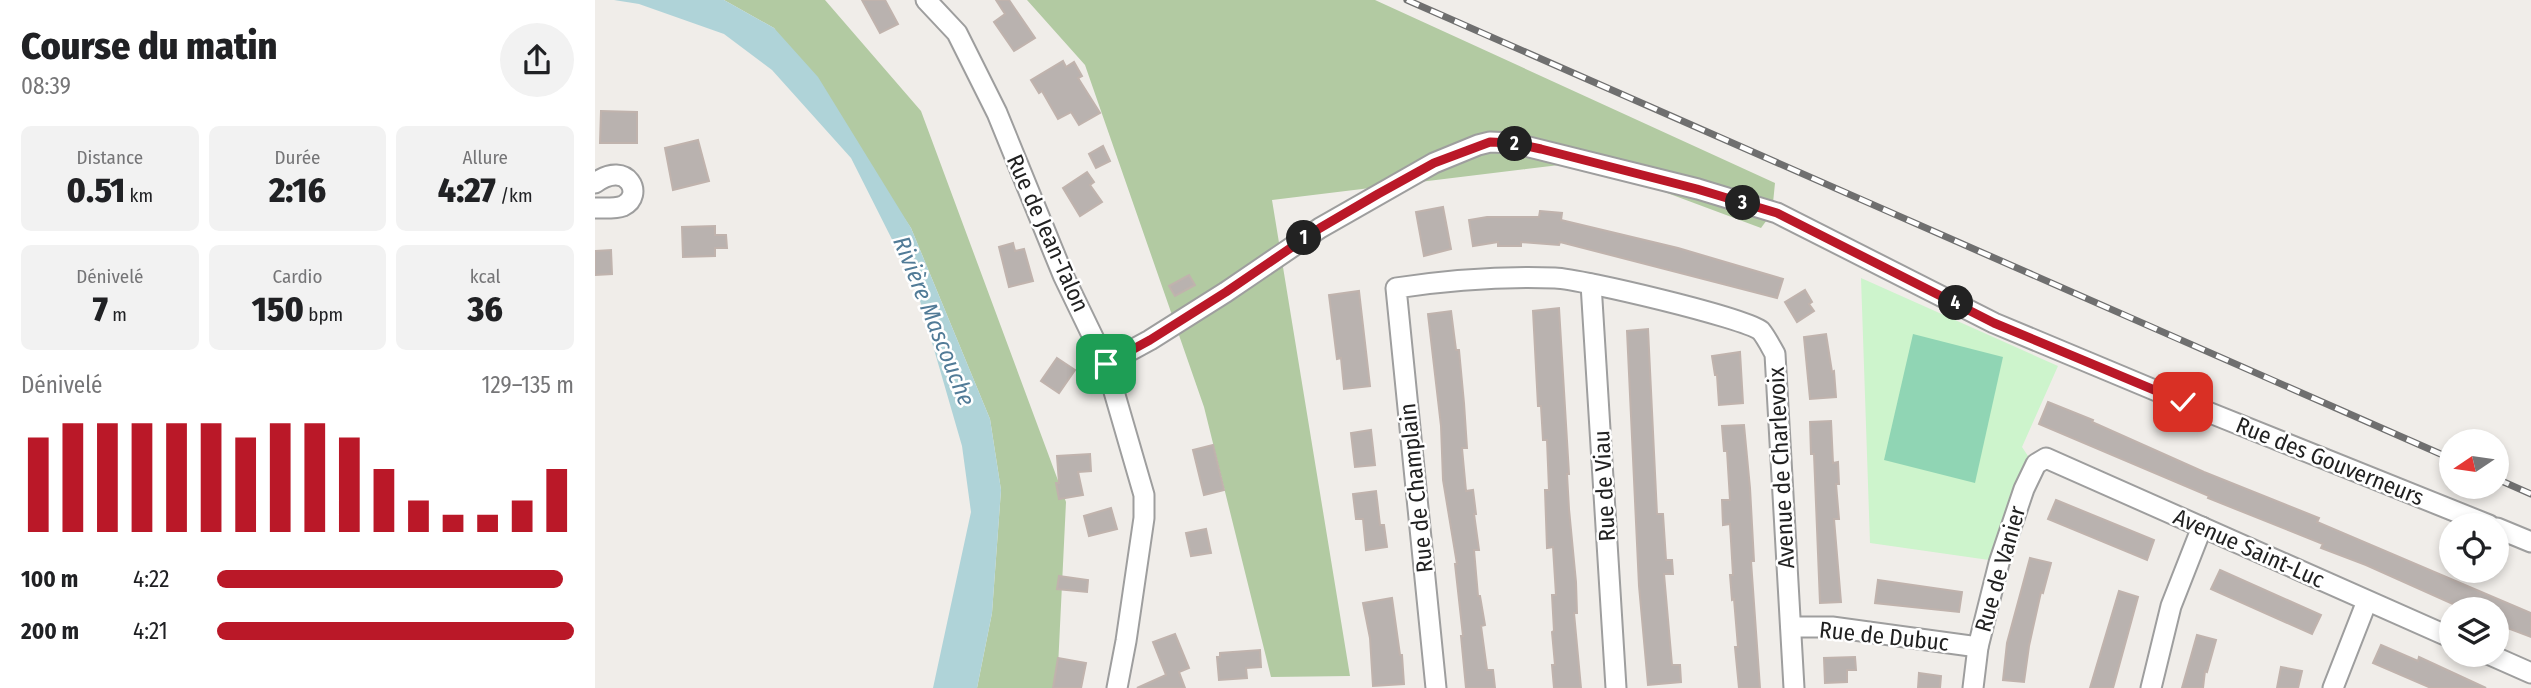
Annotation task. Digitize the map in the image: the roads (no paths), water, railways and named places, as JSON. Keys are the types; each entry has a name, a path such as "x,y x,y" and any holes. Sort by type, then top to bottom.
{"street":[{"name":"Rue de Jean-Talon","path":"926,0 957,33 997,113 1063,275 1106,364 1145,495 1144,518 1117,688"},
{"name":"Rue des Gouverneurs","path":"1106,364 1215,299 1320,228 1423,169 1478,145 1490,142 1513,143 1697,189 1777,213 1994,323 2459,513"},
{"path":"595,183 605,176 617,174 628,179 633,188 632,198 622,206 595,208"},
{"name":"Avenue de Charlevoix","path":"1396,288 1482,278 1558,278 1736,320 1760,331 1775,354 1794,688"},
{"name":"Rue de Viau","path":"1591,284 1616,688"},
{"name":"Rue de Champlain","path":"1396,288 1436,688"},
{"name":"Avenue Saint-Luc","path":"2046,458 2439,632"},
{"name":"Rue de Vanier","path":"1973,688 1978,647 1999,563 2036,464 2046,458"},
{"path":"2151,688 2171,606 2203,527"},
{"path":"2509,533 2531,542"},
{"path":"2333,688 2367,601"},
{"name":"Rue de Dubuc","path":"1791,628 1832,628 1978,647"},
{"path":"2509,663 2531,673 2524,688"}],"water":[{"name":"Rivière Mascouche","path":"614,0 724,0 774,28 818,77 911,228 990,419 1001,490 992,613 977,688 933,688 971,512 962,446 916,287 851,158 772,70 724,34 639,4"}],"railway":[{"path":"1407,0 2439,453"},
{"path":"2509,484 2531,494"}]}
